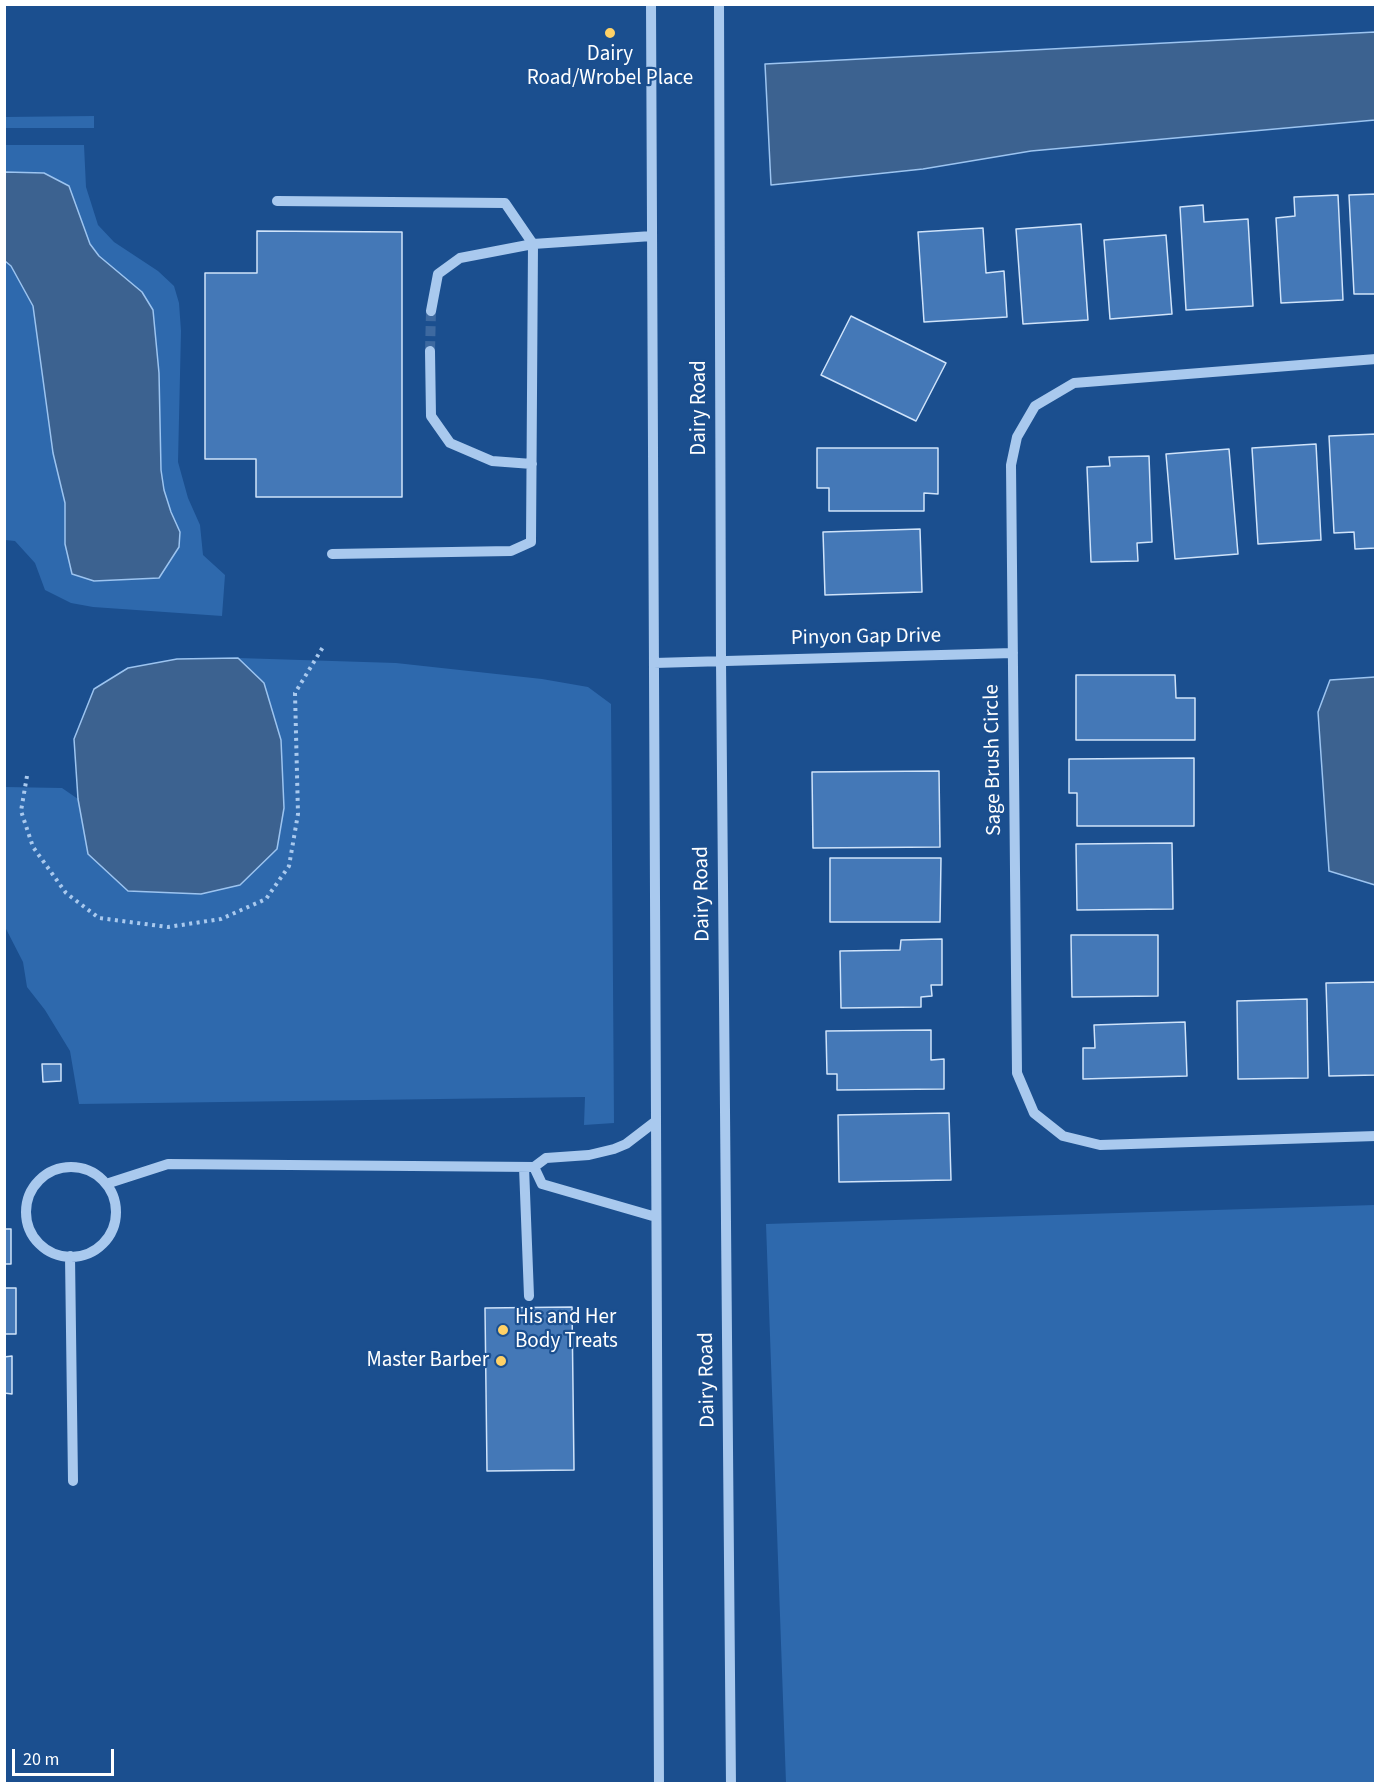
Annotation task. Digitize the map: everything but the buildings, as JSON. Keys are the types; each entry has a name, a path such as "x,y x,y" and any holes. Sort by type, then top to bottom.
{"street":[{"path":"651,4 659,1784"},
{"name":"Dairy Road","path":"719,4 721,661 731,1784"},
{"path":"277,201 505,203 533,244 531,542 511,551 332,554"},
{"path":"431,311 438,274 460,258 533,244 652,236"},
{"path":"430,351 431,416 450,442 492,461 532,464"},
{"name":"Sage Brush Circle","path":"1376,359 1074,383 1035,406 1017,436 1011,465 1017,1073 1034,1113 1063,1136 1100,1145 1376,1136"},
{"name":"Pinyon Gap Drive","path":"654,663 1012,653"},
{"path":"106,1184 168,1164 529,1167 546,1158 589,1155 614,1149 626,1144 656,1121"},
{"path":"67,1167 82,1168 95,1174 106,1184 114,1197 116,1212 114,1226 107,1239 96,1250 82,1256 70,1256 53,1253 40,1245 31,1233 27,1219 27,1204 32,1191 41,1179 53,1171 67,1167"},
{"path":"529,1167 542,1184 656,1217"},
{"path":"529,1167 529,1296"},
{"path":"70,1256 73,1481"}],"path":[{"path":"27,776 21,811 33,847 66,893 99,918 168,927 221,919 266,899 289,866 298,814 295,693 323,647"}],"shaded area":[{"path":"1375,32 1375,120 1031,151 923,169 771,185 765,64"},
{"path":"94,116 94,128 5,128 5,117"},
{"path":"4,145 84,145 86,187 98,225 114,242 158,271 174,286 179,303 181,331 178,462 188,498 200,525 203,555 225,575 222,616 93,607 71,603 45,590 35,563 15,541 5,540"},
{"path":"5,172 44,173 69,186 90,244 99,256 142,292 153,310 159,373 161,470 164,490 180,532 179,547 159,578 94,581 72,574 65,544 65,503 53,453 33,306 11,266 5,261"},
{"path":"238,658 396,663 542,679 588,687 611,704 614,1123 584,1125 585,1097 79,1104 70,1051 45,1010 27,987 23,962 5,927 5,787 62,788 78,799 88,854 264,683"},
{"path":"238,658 264,683 281,740 284,808 277,849 240,885 201,894 128,891 88,854 78,799 74,739 94,689 128,668 177,659"},
{"path":"1376,677 1375,885 1329,871 1318,712 1330,680"},
{"path":"1375,1205 1375,1783 786,1783 766,1224"}],"tunnel":[{"path":"430,351 431,311"}],"place":[{"name":"Dairy Road/Wrobel Place","path":"610,33"},
{"name":"His and Her Body Treats","path":"503,1330"},
{"name":"Master Barber","path":"501,1361"}]}
